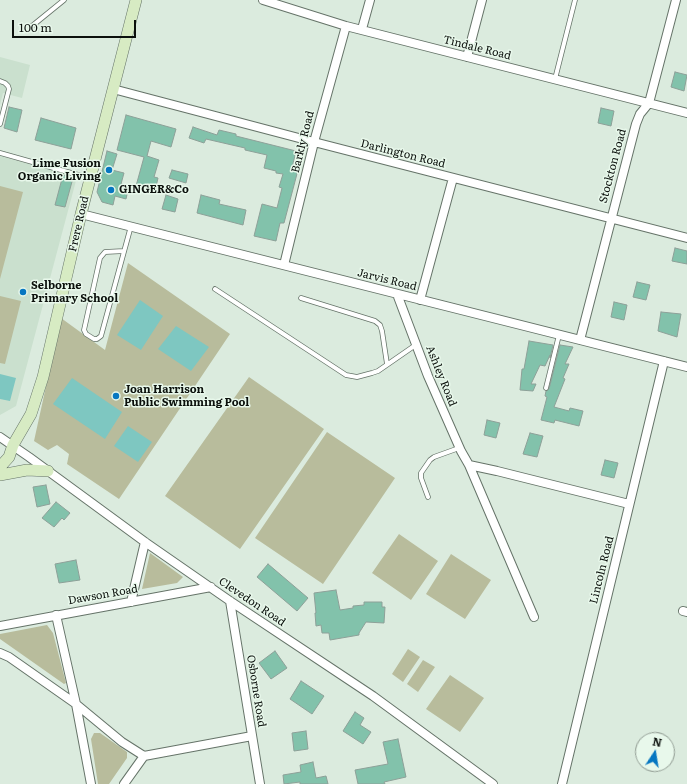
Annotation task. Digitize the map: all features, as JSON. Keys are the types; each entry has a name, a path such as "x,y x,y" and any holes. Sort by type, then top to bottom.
{"street":[{"name":"Frere Road","path":"13,445 31,414 43,377 81,214 136,0"},
{"name":"Tindale Road","path":"263,0 346,26 687,113"},
{"path":"362,29 370,0"},
{"path":"467,57 482,0"},
{"name":"Stockton Road","path":"580,340 610,218 636,124 640,114 649,103 676,0"},
{"name":"Barkly Road","path":"284,265 314,142 346,26"},
{"name":"Darlington Road","path":"113,89 687,238"},
{"path":"420,300 453,178"},
{"name":"Jarvis Road","path":"81,214 687,367"},
{"name":"Ashley Road","path":"397,294 459,448 469,466 534,617"},
{"name":"Lincoln Road","path":"562,784 664,361"},
{"name":"Clevedon Road","path":"0,437 145,542 230,601 373,696 493,784"},
{"path":"0,467 3,452 13,445"},
{"path":"469,466 497,471 629,504"},
{"path":"0,475 27,470 48,471"},
{"path":"131,602 145,542"},
{"name":"Dawson Road","path":"0,626 210,587"},
{"name":"Osborne Road","path":"230,601 260,784"},
{"path":"56,615 76,704 91,784"},
{"path":"0,653 9,657 76,704 122,742 144,756 252,736"},
{"path":"124,784 144,756"}],"lane":[{"path":"32,26 64,0"},
{"path":"556,79 574,0"},
{"path":"0,81 5,83 9,89 0,124"},
{"path":"0,153 90,178"},
{"path":"124,251 105,252 100,258 84,330 86,334 94,339 101,336 131,226"},
{"path":"214,289 346,375 357,377 366,376 378,371 417,344"},
{"path":"301,298 376,321 380,325 382,331 388,364"},
{"path":"546,388 559,335"},
{"path":"428,497 421,478 421,473 430,460 434,457 459,448"}],"shaded area":[{"path":"0,57 30,65 22,98 3,93 0,105"},
{"name":"Selborne Primary School","path":"0,156 77,177 16,406 0,415"},
{"path":"0,186 23,192 0,279"},
{"name":"Joan Harrison Public Swimming Pool","path":"128,263 230,334 119,499 67,464 69,454 57,445 48,450 34,441 61,318 105,350"},
{"path":"0,296 21,301 5,364 0,363"},
{"path":"249,377 324,429 240,549 165,496"},
{"path":"327,432 395,478 323,584 255,538"},
{"path":"399,534 438,561 411,600 372,573"},
{"path":"150,553 183,577 177,583 142,589"},
{"path":"451,554 491,580 465,619 426,594"},
{"path":"47,625 53,633 66,683 64,684 0,639 0,634"},
{"path":"408,649 420,657 403,682 392,674"},
{"path":"423,660 435,667 418,692 407,684"},
{"path":"450,675 484,698 460,732 426,709"},
{"path":"94,733 100,733 127,752 127,758 109,784 98,784 91,739"}],"water":[{"path":"140,300 163,316 141,350 117,335"},
{"path":"176,326 209,347 191,371 158,349"},
{"path":"0,374 16,378 10,401 0,399"},
{"path":"72,378 122,412 105,439 53,404"},
{"path":"128,426 152,442 138,462 114,446"}],"building":[{"path":"675,72 687,75 684,91 671,87"},
{"path":"9,107 22,110 17,132 4,128"},
{"path":"601,108 614,111 611,126 598,123"},
{"path":"126,115 176,129 171,147 151,141 147,156 159,160 154,177 158,178 155,191 136,186 144,157 117,150"},
{"path":"41,118 76,128 71,149 35,140"},
{"path":"193,127 217,135 219,130 236,134 236,136 296,151 292,168 298,170 284,223 280,223 276,241 254,236 262,204 277,208 282,188 279,187 283,174 264,168 267,155 206,139 204,143 189,138"},
{"path":"107,151 117,154 112,170 124,173 121,184 129,186 126,199 115,196 113,205 102,202 97,192"},
{"path":"172,170 188,174 186,183 169,178"},
{"path":"63,175 73,178 65,207 55,205"},
{"path":"166,195 178,199 175,212 162,209"},
{"path":"201,195 220,200 219,204 246,210 243,225 197,213"},
{"path":"675,248 687,251 687,264 672,261"},
{"path":"637,282 650,285 646,300 633,297"},
{"path":"614,302 627,305 624,320 611,317"},
{"path":"661,312 681,314 677,337 658,331"},
{"path":"529,341 553,345 550,358 550,355 545,366 540,365 531,384 536,384 533,391 520,390 522,369 524,369"},
{"path":"560,345 573,347 565,364 569,364 554,407 569,411 570,408 583,411 579,426 555,420 554,423 541,420 547,397 545,396 546,391 549,389"},
{"path":"487,420 500,423 496,438 484,435"},
{"path":"530,433 543,436 537,457 523,454"},
{"path":"605,460 618,463 614,478 601,475"},
{"path":"46,485 50,504 37,507 33,487"},
{"path":"56,502 70,513 64,520 62,518 54,527 42,518"},
{"path":"76,560 80,580 59,583 55,564"},
{"path":"268,564 308,598 297,611 257,577"},
{"path":"336,590 340,610 353,608 353,606 364,605 364,602 382,602 382,607 385,607 384,623 366,622 359,635 330,640 329,633 322,633 321,625 316,626 314,593"},
{"path":"275,651 287,668 271,679 259,663"},
{"path":"301,681 324,696 312,714 290,699"},
{"path":"355,712 364,718 360,725 371,732 363,744 343,731"},
{"path":"306,731 308,749 294,751 292,733"},
{"path":"398,739 406,777 384,782 385,784 358,784 355,770 388,764 383,742"},
{"path":"313,762 316,778 326,776 328,784 300,784 300,782 284,784 283,775 301,772 300,765"}],"place":[{"name":"Lime Fusion Organic Living","path":"109,170"},
{"name":"GINGER&Co","path":"111,190"},
{"name":"Selborne Primary School","path":"23,292"},
{"name":"Joan Harrison Public Swimming Pool","path":"116,396"}]}
